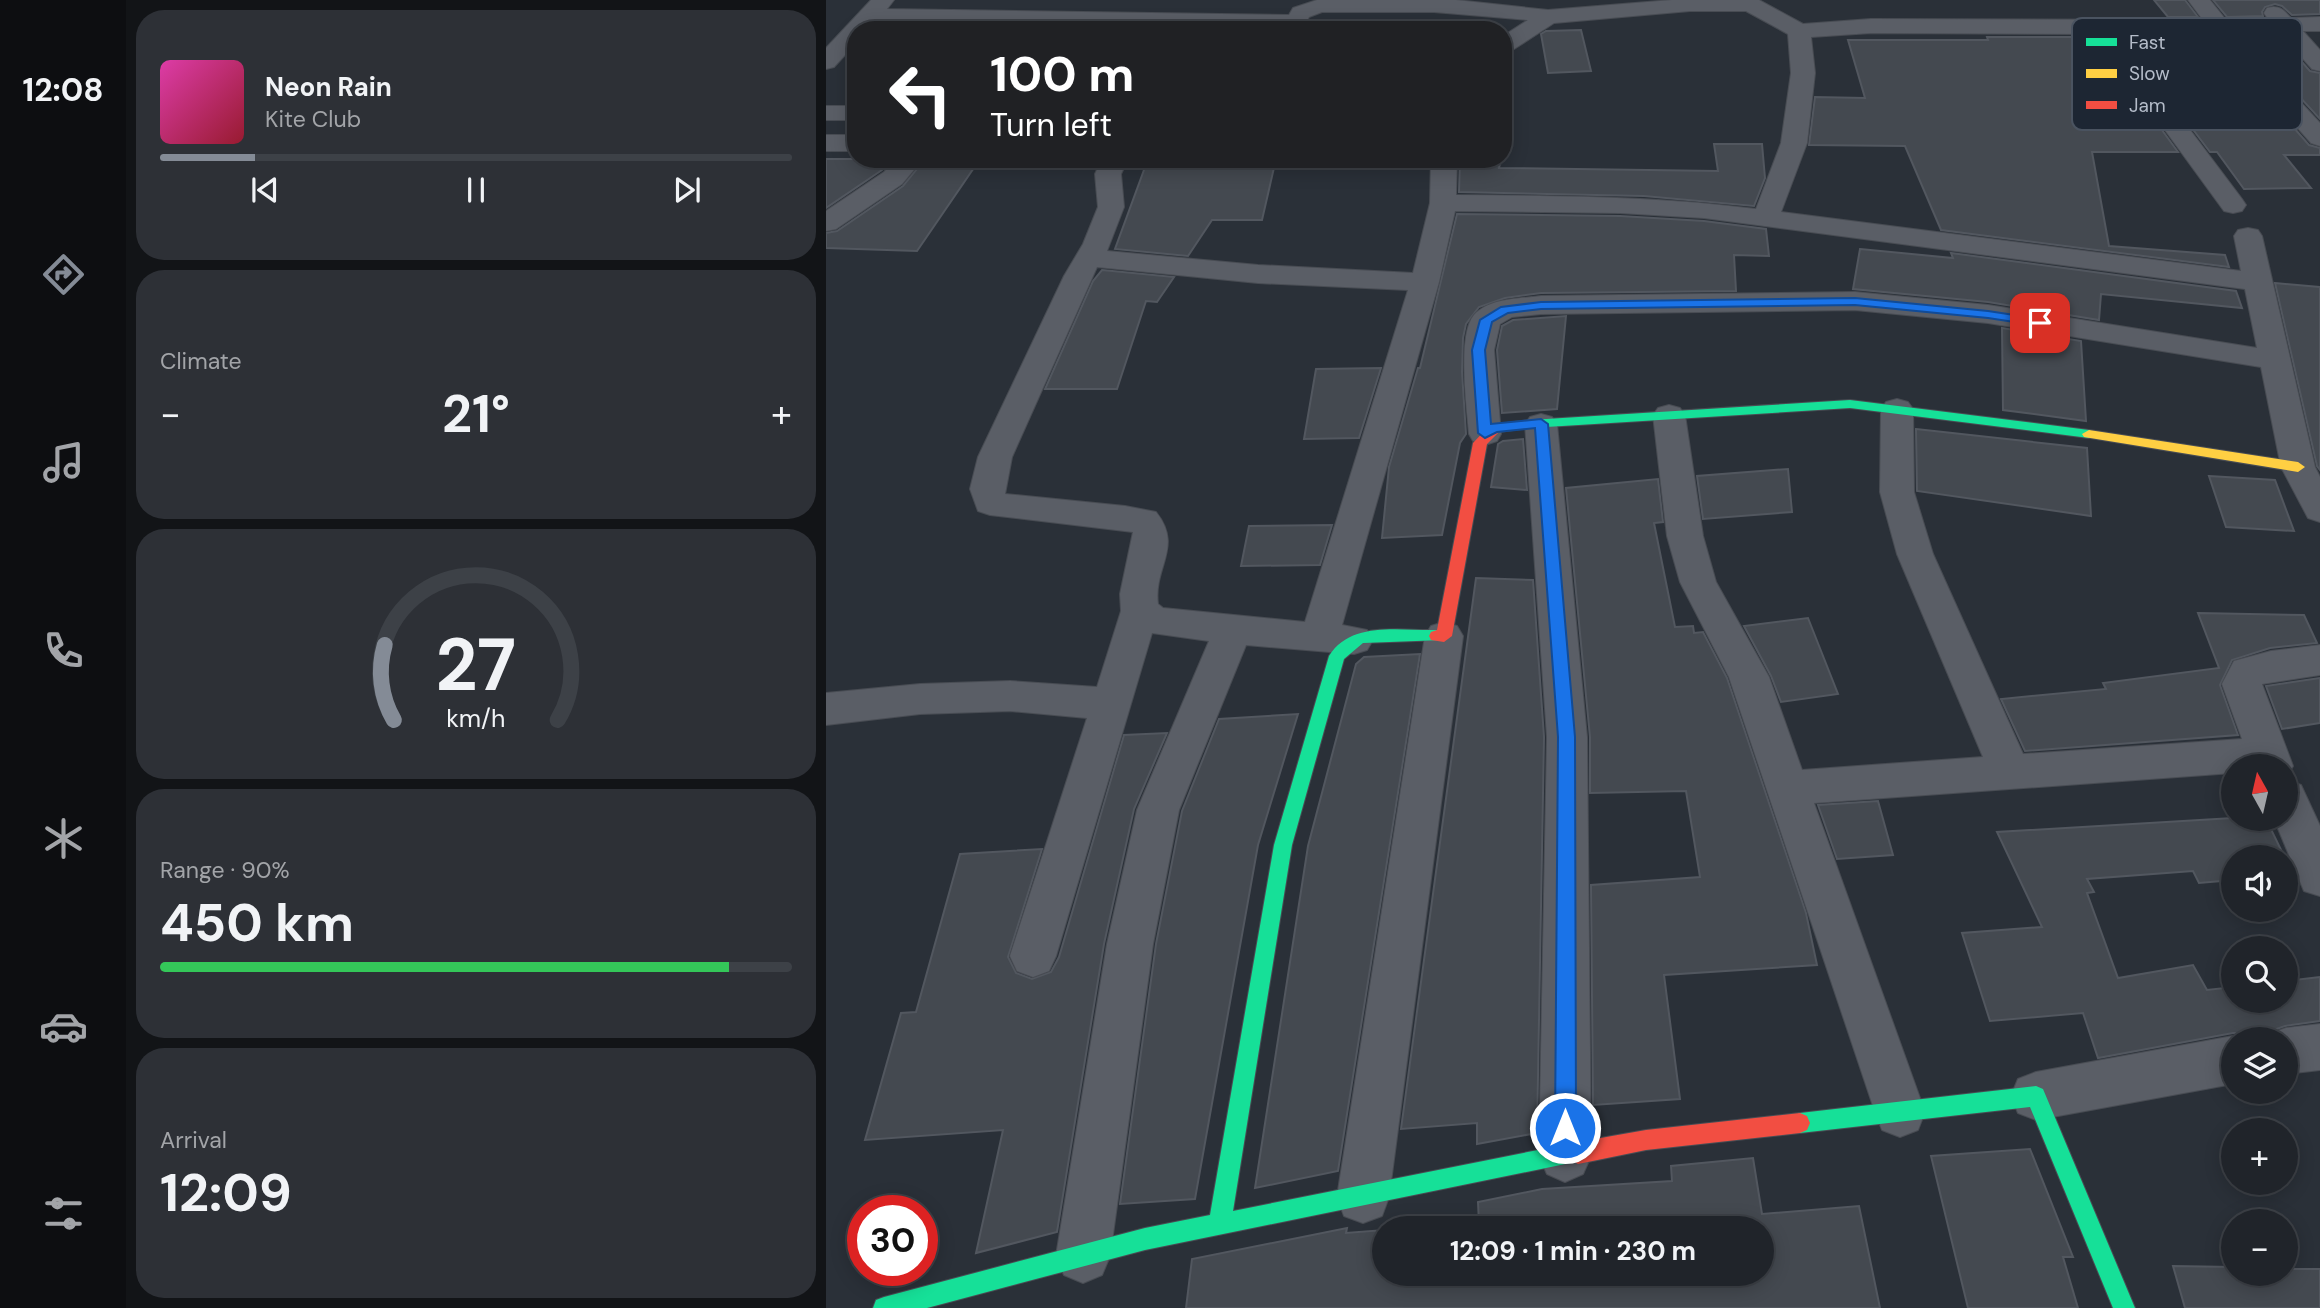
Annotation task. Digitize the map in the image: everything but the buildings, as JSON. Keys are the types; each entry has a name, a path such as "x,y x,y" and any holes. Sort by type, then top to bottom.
{"street":[{"path":"1097,19 1108,0"},
{"path":"2199,0 2213,18"},
{"path":"2266,0 2279,18"},
{"path":"1296,21 1308,8 1339,5 1508,11 1548,18 1690,5 1750,4 1799,31 1867,18 2072,27"},
{"path":"864,21 876,8 1153,21"},
{"path":"1512,40 1548,18"},
{"path":"2302,24 2320,24"},
{"path":"1766,217 1794,143 1803,73 1799,31"},
{"path":"826,62 847,39"},
{"path":"2302,44 2320,64"},
{"path":"826,113 847,113"},
{"path":"2302,118 2320,138"},
{"path":"2177,130 2233,205"},
{"path":"826,143 847,143"},
{"path":"826,223 892,178 901,168"},
{"path":"1033,956 1140,611 1138,594 1151,542 1151,530 1144,521 1110,514 1009,507 990,503 987,489 995,457 1111,207 1108,174 1111,168"},
{"path":"1319,637 1424,282 1443,202 1444,168"},
{"path":"1443,202 1704,209 2256,282"},
{"path":"2248,236 2298,467 2320,510"},
{"path":"1089,258 1258,274 1424,282"},
{"path":"1363,1196 1444,636 1480,443 1485,433 1479,350 1486,320 1505,309 1541,305 1855,301 1988,314 2274,360"},
{"path":"1485,433 1503,426 1850,404 2148,442 2298,467"},
{"path":"1897,409 1897,492 1915,554 2010,772"},
{"path":"1669,415 1685,536 1698,582 1749,677 1900,1112"},
{"path":"1541,424 1567,737 1565,1156"},
{"path":"1140,611 1154,620 1354,640 1444,636"},
{"path":"1083,1256 1130,944 1158,810 1233,629"},
{"path":"1220,1223 1283,845 1337,656 1354,640"},
{"path":"2267,754 2242,684 2248,672 2271,666 2320,660"},
{"path":"826,709 920,699 1010,696 1111,704"},
{"path":"1786,788 2010,772 2221,762"},
{"path":"2298,825 2320,877"},
{"path":"2298,1049 2320,1046"},
{"path":"884,1308 987,1295 1083,1256 1220,1223 1646,1140 2036,1096 2221,1062"},
{"path":"2036,1096 2124,1308"}],"traffic: fast":[{"path":"1530,424 1850,404 2089,434"},
{"path":"1220,1223 1283,845 1337,656 1354,640 1363,637 1437,636"},
{"path":"1800,1123 2036,1096 2124,1308"},
{"path":"884,1308 1145,1239 1578,1153"}],"traffic: slow":[{"path":"2089,434 2298,467"}],"traffic: jam":[{"path":"1437,636 1444,636 1480,443 1495,428 1530,424"},
{"path":"1578,1153 1646,1140 1800,1123"}],"route":[{"path":"1565,1128 1567,737 1541,424 1503,426 1485,433 1479,350 1486,320 1505,309 1541,305 1855,301 1988,314 2040,323"}]}
